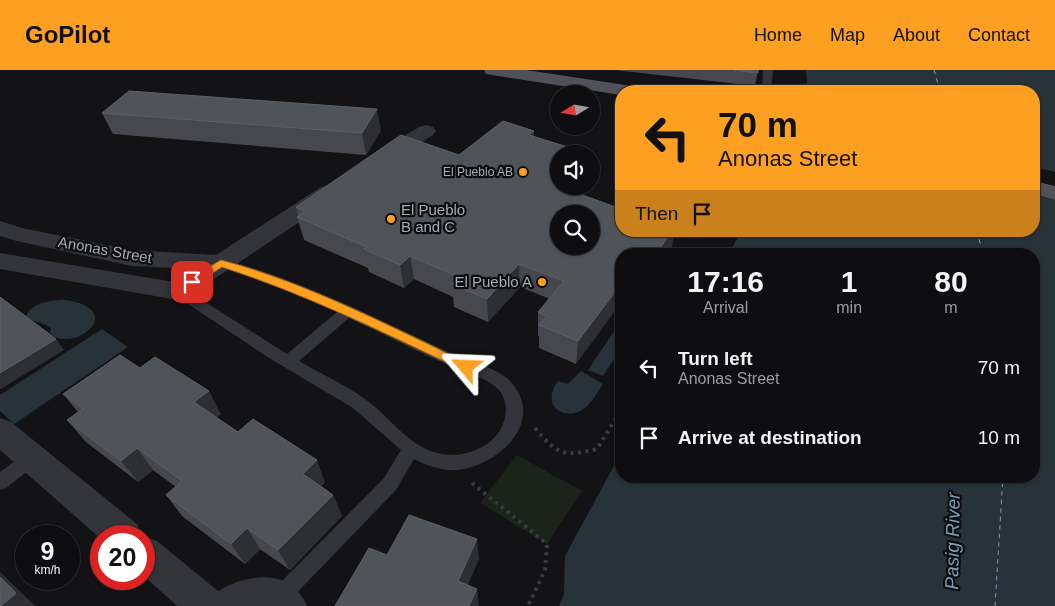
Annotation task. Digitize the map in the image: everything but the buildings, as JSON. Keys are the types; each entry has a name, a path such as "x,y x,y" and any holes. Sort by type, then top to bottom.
{"main road":[{"path":"492,70 615,88"},
{"path":"1040,189 1055,193"}],"street":[{"path":"368,168 426,131"},
{"path":"178,290 343,184"},
{"name":"Anonas Street","path":"0,228 17,234 132,258 221,264"},
{"name":"Anonas Street","path":"0,260 178,290"},
{"path":"0,431 111,525"},
{"path":"155,562 206,606"},
{"path":"229,606 237,600 252,595 266,594 283,602"}],"lane":[{"path":"768,70 768,85"},
{"path":"178,290 288,362 358,403 412,448 428,458 446,462 465,461 483,456 499,446 509,433 514,418 513,400 508,391 497,380 348,311 271,280 221,264"},
{"path":"288,362 348,311"},
{"path":"283,602 390,484 412,448"},
{"path":"0,482 32,458"}],"path":[{"path":"513,400 552,449 574,455 597,449 615,420"},
{"path":"446,462 547,544 545,570 528,606"}],"shaded area":[{"path":"517,455 582,491 547,544 480,503"}],"water":[{"name":"Pasig River","path":"806,70 1055,70 1055,606 559,606 564,594 565,556 615,464 615,483 1040,483 1040,248 732,248 738,237 1040,237 1040,85 799,85 807,83"},
{"path":"66,300 85,305 94,313 95,321 90,329 81,335 70,339 59,338 50,333 51,328 26,316 29,311 38,305 49,301"},
{"path":"102,329 128,347 14,424 0,411 0,395"},
{"path":"615,330 615,357 603,376 588,370"},
{"path":"581,371 603,384 586,407 572,413 558,411 552,399 553,391 558,381 568,384"}],"pier":[{"path":"1040,168 1055,172 1055,200 1040,196"}],"ferry route":[{"path":"934,70 938,85"},
{"path":"979,237 981,248"},
{"path":"995,606 1003,483"}],"place":[{"name":"El Pueblo AB","path":"523,172"},
{"name":"El Pueblo B and C","path":"391,219"},
{"name":"El Pueblo A","path":"542,282"}],"route":[{"path":"192,282 221,264 271,280 348,311 466,367"}]}
